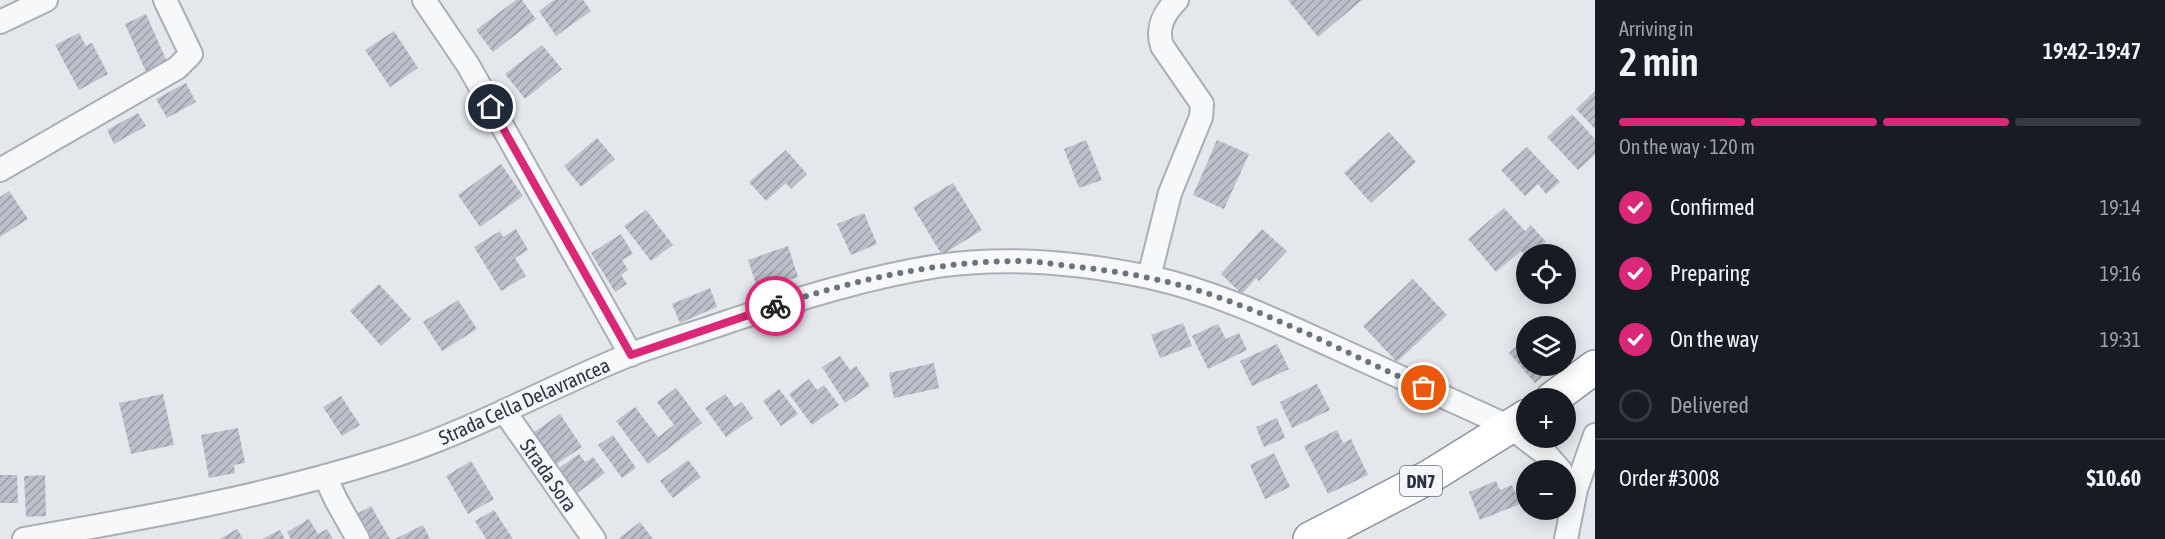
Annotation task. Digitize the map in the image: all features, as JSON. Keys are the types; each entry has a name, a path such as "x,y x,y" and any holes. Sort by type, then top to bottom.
{"highway":[{"path":"1567,388 1595,367"},
{"name":"DN7","path":"1310,539 1429,477 1516,424"}],"street":[{"path":"0,22 46,0"},
{"path":"0,170 177,68 191,54 165,0"},
{"path":"424,0 468,65 631,355"},
{"path":"1149,277 1170,193 1201,117 1202,104 1162,46 1160,38 1161,23 1166,11 1177,0"},
{"name":"Strada Cella Delavrancea","path":"24,539 98,533 385,459 452,434 631,355 810,295 863,280 942,266 1022,261 1149,277 1202,292 1262,314 1516,421"},
{"name":"Strada Sora","path":"504,411 594,539"},
{"path":"1576,473 1595,435"},
{"name":"Strada Cella Delavrancea","path":"1541,448 1552,460"},
{"path":"325,476 358,539"},
{"path":"1566,539 1568,520"}],"building":[{"path":"516,0 522,0 536,19 493,52 476,30"},
{"path":"554,0 583,0 591,11 556,36 539,11"},
{"path":"1288,0 1362,0 1318,37"},
{"path":"146,14 168,64 147,74 125,24"},
{"path":"394,31 418,68 390,87 365,50"},
{"path":"79,33 86,46 92,43 108,74 79,90 55,45"},
{"path":"542,45 562,69 525,99 505,74"},
{"path":"186,83 196,102 167,118 156,99"},
{"path":"1595,91 1595,129 1576,109"},
{"path":"138,113 146,126 114,144 107,130"},
{"path":"1572,114 1595,139 1595,155 1578,170 1547,137"},
{"path":"1389,132 1416,162 1371,203 1344,173"},
{"path":"597,138 615,159 581,187 564,166"},
{"path":"1086,140 1102,180 1079,188 1064,149"},
{"path":"1217,140 1249,154 1224,209 1193,195"},
{"path":"1527,147 1560,182 1546,194 1538,184 1525,196 1501,170"},
{"path":"786,150 807,174 791,189 786,183 766,201 749,182"},
{"path":"501,164 523,196 480,227 458,195"},
{"path":"953,183 982,230 942,255 913,207"},
{"path":"9,191 28,219 0,237 0,197"},
{"path":"1504,208 1525,231 1531,225 1546,242 1544,244 1516,244 1516,255 1496,272 1468,239"},
{"path":"646,210 673,245 651,261 624,226"},
{"path":"864,213 877,244 851,255 837,224"},
{"path":"516,229 528,250 515,258 526,276 501,291 474,247 500,231 503,237"},
{"path":"1262,229 1287,251 1259,281 1256,278 1242,294 1221,274"},
{"path":"621,234 633,254 622,260 628,270 621,275 627,284 615,292 591,253"},
{"path":"788,246 798,277 758,290 748,260"},
{"path":"1413,279 1447,315 1397,362 1363,326"},
{"path":"379,284 411,319 381,346 350,311"},
{"path":"710,288 717,307 680,323 672,304"},
{"path":"458,300 477,329 442,351 423,322"},
{"path":"1183,323 1192,346 1160,358 1151,335"},
{"path":"1218,324 1226,339 1239,333 1247,350 1208,369 1192,336"},
{"path":"1277,344 1289,369 1252,386 1240,361"},
{"path":"1516,347 1516,361 1509,353"},
{"path":"840,356 850,370 856,366 870,386 845,403 822,367"},
{"path":"934,363 939,388 894,398 889,373"},
{"path":"1529,376 1543,376 1535,383"},
{"path":"809,379 817,390 824,385 839,405 812,425 789,394"},
{"path":"1317,384 1330,410 1292,428 1280,402"},
{"path":"676,388 702,423 648,464 616,421 635,407 658,437 674,425 657,402"},
{"path":"779,389 798,414 781,426 763,401"},
{"path":"163,394 174,445 131,454 119,403"},
{"path":"725,394 735,407 742,402 753,418 726,437 705,408"},
{"path":"341,396 360,425 342,436 323,407"},
{"path":"560,414 582,447 552,467 530,435"},
{"path":"1277,418 1285,438 1264,447 1256,427"},
{"path":"238,428 245,463 234,465 235,473 209,478 201,435"},
{"path":"1337,430 1343,443 1351,439 1368,475 1328,494 1304,446"},
{"path":"613,435 636,468 622,478 598,445"},
{"path":"1274,453 1290,487 1265,499 1250,465"},
{"path":"579,454 585,462 593,457 605,473 577,493 559,468"},
{"path":"688,460 701,477 673,498 660,481"},
{"path":"471,461 494,499 468,514 446,476"},
{"path":"0,475 17,475 18,503 0,503"},
{"path":"45,475 46,516 26,517 24,476"},
{"path":"1496,481 1500,490 1512,485 1516,494 1516,506 1480,520 1469,492"},
{"path":"371,506 390,539 366,539 353,516"},
{"path":"494,510 513,539 486,539 475,521"},
{"path":"309,519 318,534 327,529 333,539 291,539 287,532"},
{"path":"640,522 653,539 618,539"},
{"path":"423,525 430,539 395,539"},
{"path":"237,529 243,539 220,539"},
{"path":"280,530 285,539 262,539"}],"way so far":[{"path":"775,306 863,280 942,266 1022,261 1084,267 1149,277 1202,292 1262,314 1424,388"}],"route":[{"path":"491,107 631,355 775,306"}]}
